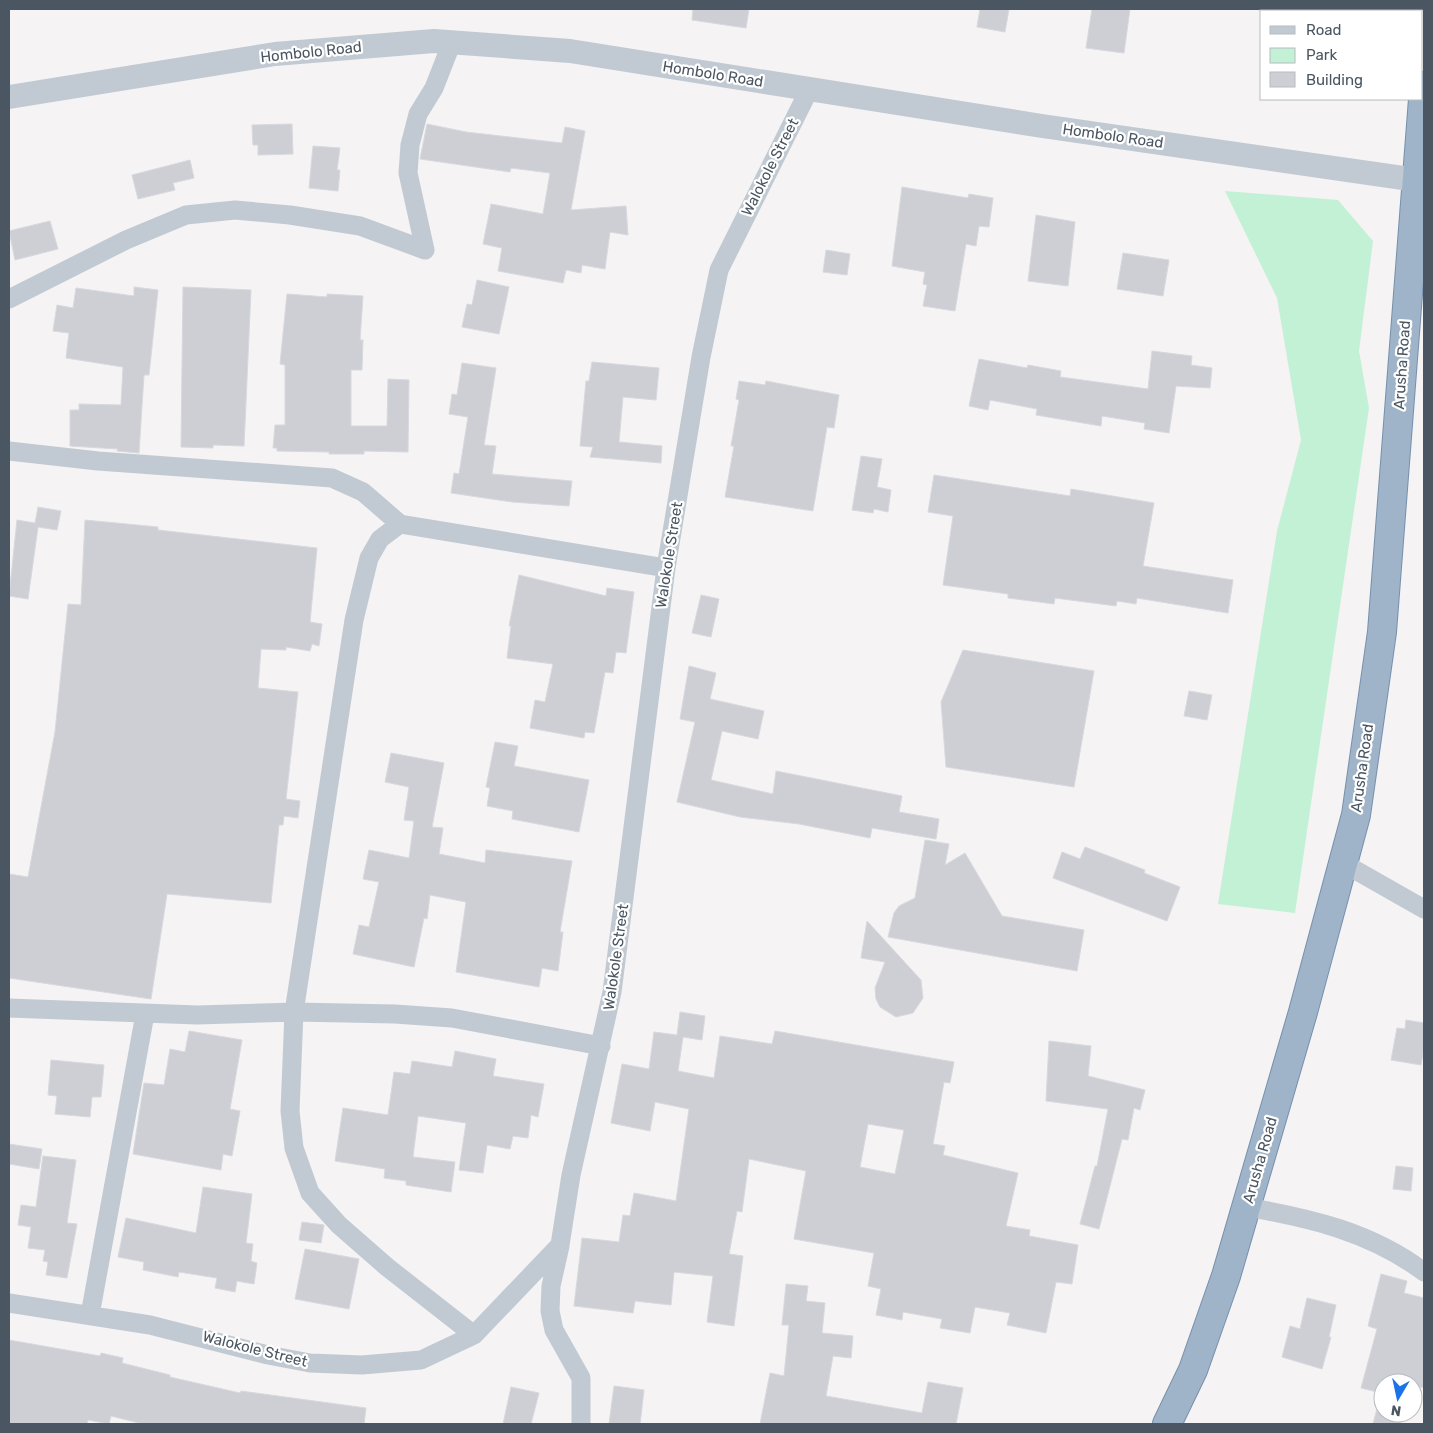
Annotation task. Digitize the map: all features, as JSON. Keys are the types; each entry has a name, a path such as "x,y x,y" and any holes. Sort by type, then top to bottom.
{"highway":[{"name":"Arusha Road","path":"1167,1424 1193,1370 1226,1276 1303,1012 1356,815 1382,632 1420,180 1424,86"}],"street":[{"name":"Hombolo Road","path":"9,97 276,54 434,41 452,42 570,51 1042,126 1420,180"},
{"path":"9,299 126,240 186,215 235,210 290,215 360,226 425,250 408,173 410,145 418,114 434,88 452,42"},
{"name":"Walokole Street","path":"9,1302 150,1325 310,1364 362,1365 421,1360 474,1335 560,1244 571,1175 612,992 666,568 700,366 719,270 809,90"},
{"path":"9,450 98,461 332,478 363,492 400,524 666,568"},
{"path":"400,524 380,539 369,558 354,620 294,1012 290,1111 294,1148 310,1193 339,1225 387,1267 474,1335"},
{"path":"1343,863 1424,909"},
{"path":"9,1008 145,1014 294,1012 395,1014 452,1018 601,1046"},
{"path":"90,1315 145,1014"},
{"path":"1246,1206 1301,1217 1346,1230 1377,1242 1424,1272"},
{"path":"560,1244 551,1286 550,1312 554,1330 581,1378 581,1424"}],"green space":[{"path":"1225,191 1338,200 1373,241 1359,351 1369,408 1295,913 1218,904 1277,531 1301,440 1277,298"}],"building":[{"path":"693,9 749,9 746,28 692,20"},
{"path":"980,9 1009,9 1005,32 977,27"},
{"path":"1092,9 1130,9 1124,53 1086,48"},
{"path":"292,124 293,154 258,155 258,145 253,145 252,125"},
{"path":"427,124 466,132 562,143 565,127 585,131 571,210 626,206 628,235 610,232 605,269 582,265 581,273 566,270 563,283 498,271 502,248 483,244 491,204 543,214 550,173 511,168 510,172 420,159"},
{"path":"313,146 340,148 337,170 340,170 338,191 309,188"},
{"path":"190,160 194,178 173,183 175,190 138,199 132,175"},
{"path":"902,187 968,198 969,194 993,198 989,227 979,226 976,246 966,244 955,311 923,306 927,285 923,284 925,272 892,266"},
{"path":"1036,215 1075,222 1068,286 1028,281"},
{"path":"50,221 58,249 15,260 9,231"},
{"path":"826,250 850,254 847,275 823,272"},
{"path":"1123,253 1169,260 1163,296 1117,289"},
{"path":"477,280 509,287 499,334 462,327 467,304 472,305"},
{"path":"134,287 158,290 149,375 144,375 139,453 117,451 118,449 70,446 70,410 79,410 79,404 121,405 123,367 66,358 69,333 53,331 57,305 73,308 76,288 134,296"},
{"path":"183,287 251,290 244,446 213,445 213,448 181,447"},
{"path":"287,294 327,297 327,294 363,296 360,340 363,340 362,370 351,370 351,426 387,426 388,379 409,380 408,452 364,451 364,454 329,454 329,452 277,451 277,448 273,448 275,425 285,425 285,365 280,364"},
{"path":"1152,351 1192,356 1191,365 1212,368 1210,388 1176,386 1169,433 1144,429 1145,423 1102,416 1101,426 1036,415 1037,409 990,400 988,410 969,406 979,359 1027,368 1028,365 1061,371 1060,377 1148,389"},
{"path":"592,362 659,368 656,400 623,397 619,442 662,446 661,463 590,457 593,447 580,446 586,381 589,381"},
{"path":"462,363 496,368 484,445 496,446 492,474 572,481 569,506 512,502 451,493 454,473 459,474 468,417 449,414 452,394 457,395"},
{"path":"739,381 765,385 766,381 839,395 834,428 827,427 813,511 725,497 734,446 731,446 739,400 736,399"},
{"path":"861,456 882,459 877,487 891,490 888,512 874,509 873,513 852,510"},
{"path":"934,475 1070,496 1071,489 1154,503 1143,566 1233,580 1228,613 1137,598 1136,604 1117,601 1116,606 1055,598 1054,604 1008,598 1008,594 943,585 953,516 928,512"},
{"path":"38,507 61,511 57,530 38,527 28,599 9,596 17,520 35,523"},
{"path":"85,520 158,527 158,530 317,548 310,622 322,624 319,646 312,644 310,651 286,647 286,650 261,649 258,688 298,692 286,799 300,801 298,818 284,816 283,825 279,825 271,903 167,894 151,999 9,978 9,874 28,877 55,732 68,604 81,605"},
{"path":"519,575 606,596 607,588 634,592 626,653 616,652 613,673 605,672 594,733 585,732 584,738 530,728 535,700 545,702 553,664 507,658 511,626 509,626"},
{"path":"701,595 719,599 711,637 692,633"},
{"path":"963,650 1094,671 1074,787 946,767 941,702"},
{"path":"689,666 716,673 710,699 764,711 758,739 722,731 711,780 773,794 776,771 902,796 899,812 939,819 936,839 872,828 870,838 799,824 740,817 677,802 695,722 680,719"},
{"path":"1189,691 1212,695 1207,720 1184,716"},
{"path":"495,742 518,746 514,766 589,780 579,832 512,819 513,811 487,806 490,788 486,787"},
{"path":"391,753 444,763 432,827 443,828 439,854 485,863 486,850 572,861 560,932 563,932 558,971 542,968 539,987 456,972 466,902 430,895 427,919 424,918 414,967 353,954 359,925 369,927 379,882 363,879 369,850 409,858 414,821 404,820 409,787 385,782"},
{"path":"925,840 949,844 945,865 965,853 1002,916 1084,930 1077,971 888,937 894,913 899,906 915,898"},
{"path":"1085,847 1145,870 1144,873 1180,887 1167,921 1053,878 1062,852 1080,859"},
{"path":"867,921 921,980 923,998 913,1013 896,1017 880,1007 876,999 875,988 885,962 861,958"},
{"path":"680,1012 705,1016 702,1040 683,1037 678,1071 714,1078 720,1036 772,1044 775,1031 954,1062 950,1083 944,1082 933,1144 945,1146 943,1155 1018,1173 1006,1226 1030,1230 1029,1236 1078,1245 1072,1284 1056,1282 1046,1333 1007,1325 1010,1313 975,1307 970,1333 940,1328 942,1319 903,1312 902,1320 876,1315 881,1289 868,1286 874,1253 794,1239 806,1171 749,1159 742,1212 737,1211 729,1254 743,1256 734,1326 707,1322 713,1276 674,1272 671,1305 635,1301 633,1313 574,1306 582,1238 619,1242 623,1215 630,1216 634,1193 676,1201 689,1109 655,1102 650,1131 611,1123 622,1064 649,1069 654,1032 677,1035","holes":["868,1124 904,1130 895,1174 860,1167"]},
{"path":"1406,1020 1424,1023 1424,1047 1421,1065 1391,1060 1397,1028 1405,1029"},
{"path":"189,1031 242,1040 230,1109 240,1111 232,1156 223,1154 221,1170 133,1154 144,1083 164,1085 170,1049 185,1052"},
{"path":"1049,1041 1091,1046 1088,1076 1145,1090 1140,1110 1134,1108 1128,1140 1122,1139 1099,1229 1080,1224 1095,1166 1097,1166 1108,1109 1046,1101"},
{"path":"455,1051 496,1059 493,1076 544,1084 538,1117 531,1115 528,1138 513,1136 510,1149 487,1145 483,1173 459,1170 466,1123 418,1116 413,1157 455,1162 451,1192 406,1185 406,1181 384,1178 385,1169 335,1161 343,1108 388,1115 394,1072 410,1074 412,1061 452,1067"},
{"path":"51,1060 104,1065 101,1097 92,1097 90,1117 55,1114 57,1096 48,1095"},
{"path":"9,1144 42,1149 39,1169 9,1164"},
{"path":"43,1156 76,1160 67,1223 77,1224 67,1278 46,1275 48,1262 43,1261 45,1250 28,1248 31,1227 18,1225 21,1205 36,1207"},
{"path":"1396,1166 1413,1168 1411,1191 1393,1189"},
{"path":"203,1187 252,1194 246,1243 253,1244 251,1261 257,1263 254,1284 237,1281 235,1292 215,1288 217,1278 179,1272 178,1277 143,1270 144,1262 118,1257 126,1218 196,1233"},
{"path":"302,1222 324,1225 321,1243 299,1240"},
{"path":"305,1249 359,1259 349,1309 295,1299"},
{"path":"1381,1274 1407,1281 1404,1293 1424,1298 1424,1388 1423,1373 1373,1373 1373,1391 1361,1388 1377,1329 1368,1326"},
{"path":"786,1284 808,1286 806,1301 825,1303 822,1333 853,1336 851,1358 833,1356 826,1396 922,1413 928,1382 963,1388 956,1424 760,1424 770,1373 784,1376 789,1325 782,1325"},
{"path":"1307,1298 1336,1305 1329,1337 1331,1337 1322,1369 1282,1357 1290,1326 1300,1329"},
{"path":"9,1340 100,1356 101,1353 123,1358 122,1363 170,1375 170,1377 240,1393 241,1391 366,1408 364,1424 143,1424 111,1416 109,1424 88,1420 87,1424 9,1424"},
{"path":"614,1386 644,1390 640,1424 609,1424"},
{"path":"511,1387 539,1393 531,1424 503,1424"},
{"path":"1373,1423 1400,1423 1400,1424"}]}
